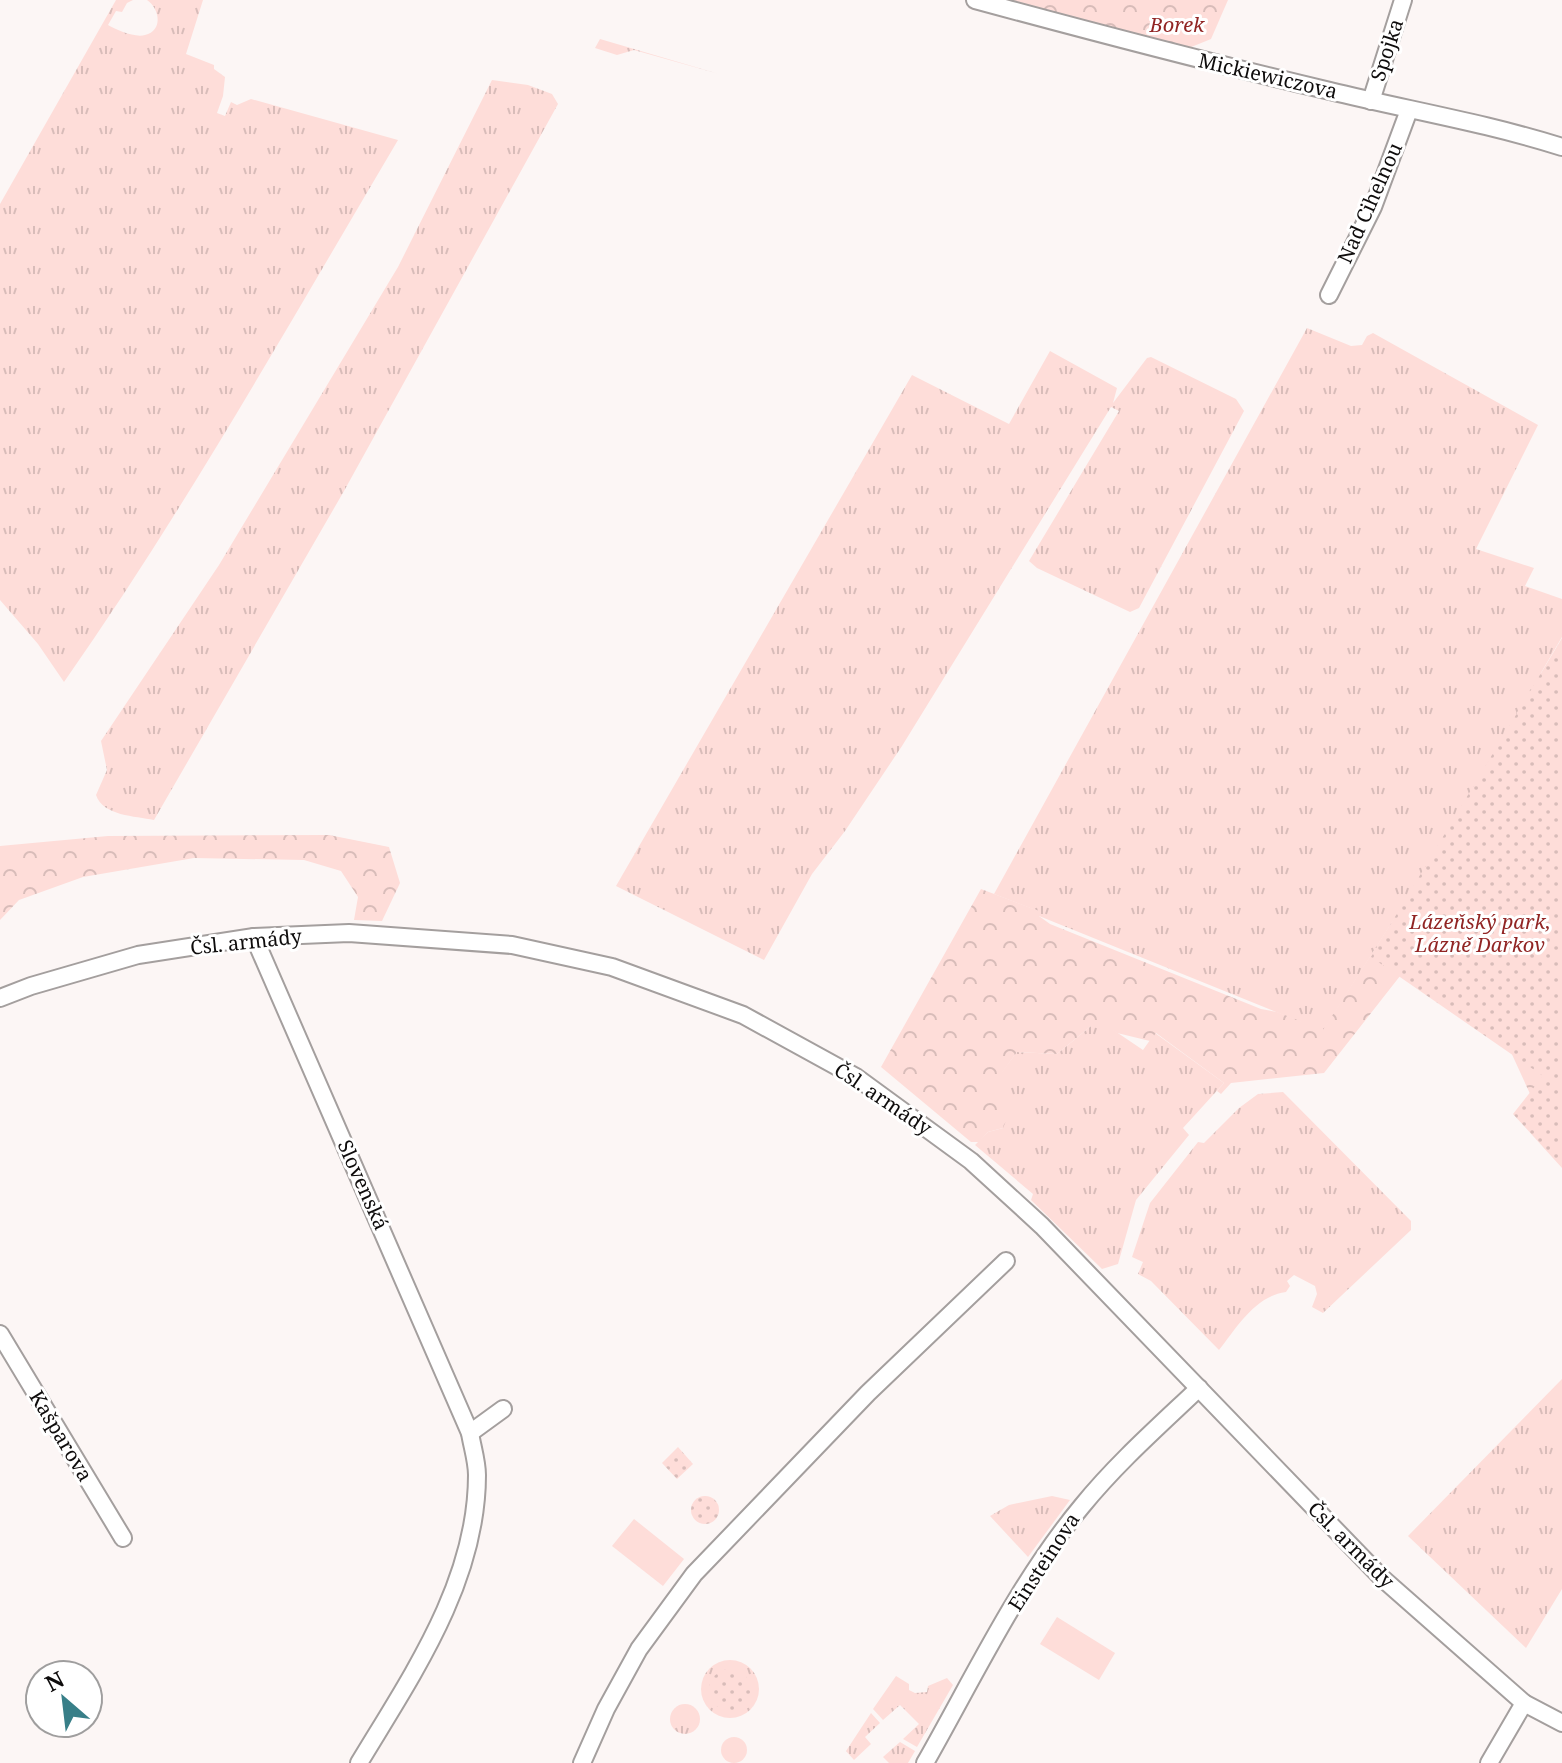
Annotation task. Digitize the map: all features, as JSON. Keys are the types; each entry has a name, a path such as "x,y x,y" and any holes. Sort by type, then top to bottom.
{"street":[{"name":"Mickiewiczova","path":"975,0 1190,58 1409,110 1513,131 1562,147"},
{"name":"Spojka","path":"1371,101 1403,0"},
{"name":"Nad Cihelnou","path":"1329,295 1373,207 1409,110"},
{"name":"Čsl. armády","path":"0,998 138,955 254,937 349,933 512,945 612,967 743,1015 856,1077 971,1161 1042,1226 1382,1578 1524,1703 1562,1723"},
{"name":"Slovenská","path":"254,937 470,1433 477,1473 469,1546 456,1586 408,1682 359,1763"},
{"path":"582,1763 606,1709 639,1649 694,1574 868,1393 1006,1261"},
{"name":"Kašparova","path":"0,1334 123,1538"},
{"name":"Einsteinova","path":"925,1763 1034,1571 1081,1507 1131,1452 1199,1388"},
{"path":"470,1433 503,1409"},
{"path":"1489,1763 1524,1703"}],"green space":[{"path":"116,0 133,0 122,12 116,11 108,25 141,36 155,29 158,19 147,0 203,0 186,54 214,65 214,69 225,77 217,113 225,116 231,102 237,105 251,99 398,140 195,482 64,682 38,644 0,600 0,204"},
{"name":"Borek","path":"992,0 1228,0 1211,39 1179,52"},
{"path":"600,39 719,74 634,50 617,55 595,48"},
{"path":"492,80 528,85 552,94 558,104 344,491 154,820 112,811 96,795 107,770 101,741 219,565 398,267"},
{"path":"1307,328 1351,346 1362,345 1373,333 1538,425 1476,549 1534,568 1525,586 1562,599 1562,637 1429,864 1323,1031 1039,916 1038,911 994,894"},
{"path":"1050,351 1117,388 1113,403 1147,358 1151,357 1236,399 1244,411 1139,608 1130,612 1037,568 1029,561 1119,411 1111,407 902,746 812,874 764,960 616,886 912,375 1009,424"},
{"name":"Lázeňský park, Lázně Darkov","path":"1562,638 1562,1168 1513,1114 1543,1076 1371,957"},
{"path":"1540,673 1562,687 1562,1112 1547,1131 1493,1013 1411,962 1324,1073 1231,1083 1221,1094 1217,1091 1224,1083 1156,1033 1150,1041 1117,1033 1106,1026 1091,1026 1057,1054 1017,1052 996,1081 1006,1121 1003,1128 988,1132 979,1142 971,1142 881,1067 981,889 1039,911 1039,916 1050,924 1261,1009 1323,1030 1429,864"},
{"path":"329,835 389,847 400,883 382,921 354,920 358,897 341,871 304,860 194,858 83,877 19,900 0,920 0,846 108,836"},
{"path":"1106,1025 1143,1050 1155,1033 1224,1083 1183,1128 1189,1135 1136,1200 1118,1264 1102,1269 1031,1200 1033,1194 975,1145 988,1132 1003,1128 995,1081 1017,1052 1057,1054 1091,1026"},
{"path":"1283,1092 1411,1221 1411,1230 1323,1313 1312,1307 1317,1294 1315,1286 1294,1275 1287,1281 1290,1286 1286,1292 1256,1306 1219,1350 1151,1281 1138,1274 1143,1262 1132,1257 1150,1203 1198,1142 1204,1143 1258,1094"},
{"path":"1562,1379 1562,1589 1526,1648 1408,1536"},
{"path":"678,1447 693,1464 677,1479 662,1463"},
{"path":"705,1496 715,1500 719,1510 715,1520 705,1524 695,1520 691,1510 695,1500"},
{"path":"1052,1496 1070,1500 1028,1557 990,1516 1009,1505"},
{"path":"634,1519 684,1559 663,1586 612,1546"},
{"path":"1057,1617 1115,1653 1099,1680 1040,1644"},
{"path":"730,1660 750,1669 759,1689 750,1709 730,1718 710,1709 701,1689 710,1669"},
{"path":"730,1669 745,1675 751,1690 745,1705 730,1711 715,1705 709,1690 715,1675"},
{"path":"896,1676 909,1684 909,1690 915,1693 927,1692 928,1686 947,1678 953,1685 917,1747 903,1739 919,1724 900,1705 883,1720 873,1709"},
{"path":"685,1704 695,1709 700,1719 695,1729 685,1734 675,1729 670,1719 675,1709"},
{"path":"871,1713 880,1723 865,1737 871,1744 854,1760 846,1751"},
{"path":"734,1737 743,1741 747,1750 743,1759 734,1763 725,1759 721,1750 725,1741"},
{"path":"900,1742 915,1751 908,1763 889,1763 883,1757"}]}
